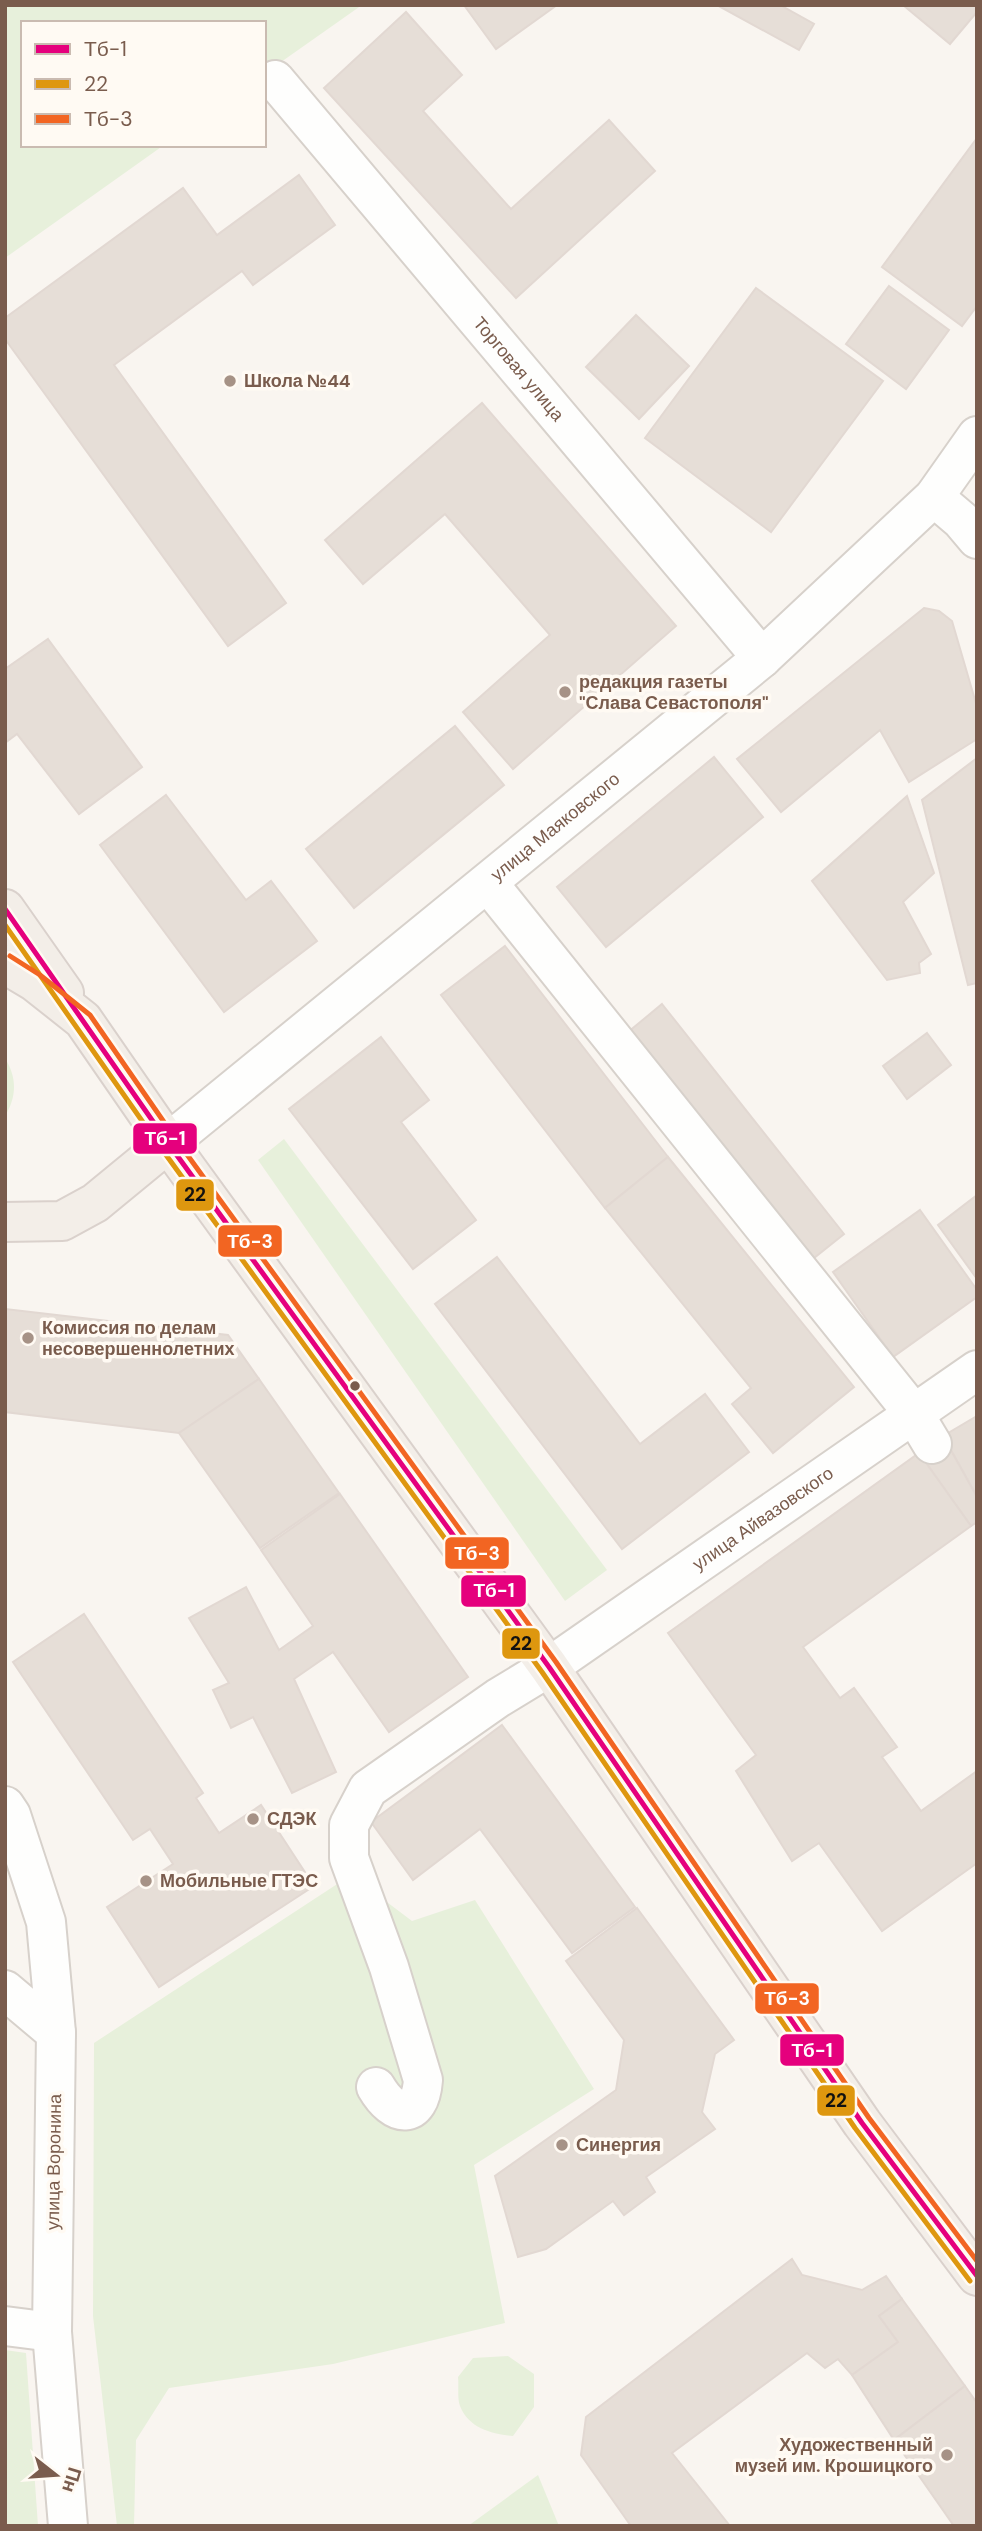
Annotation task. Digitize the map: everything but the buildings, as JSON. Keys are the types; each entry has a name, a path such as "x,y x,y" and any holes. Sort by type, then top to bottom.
{"main road":[{"path":"5,909 168,1143 549,1667 862,2123 977,2276"},
{"path":"5,964 35,982 83,1020"},
{"path":"5,1222 62,1221 95,1203 168,1143"}],"street":[{"name":"Торговая улица","path":"275,80 762,658"},
{"name":"улица Маяковского","path":"168,1143 762,658 934,497 977,436"},
{"path":"934,497 961,520 977,539"},
{"path":"488,883 923,1429"},
{"name":"улица Айвазовского","path":"376,2087 391,2108 402,2111 413,2107 422,2096 423,2080 389,1967 349,1858 349,1825 368,1789 498,1698 923,1429 977,1370"},
{"name":"улица Воронина","path":"5,1806 11,1815 46,1922 56,2033 52,2332 68,2526"},
{"path":"5,1990 56,2033"},
{"path":"5,2326 52,2332"}],"green space":[{"path":"5,5 362,5 266,73 266,21 21,21 21,147 161,147 5,258"},
{"path":"5,1058 12,1073 14,1087 12,1101 5,1116"},
{"path":"284,1139 607,1570 565,1601 258,1160"},
{"path":"351,1875 412,1921 475,1900 594,2089 474,2165 505,2323 333,2364 169,2388 136,2440 134,2526 117,2526 93,2316 94,2043"},
{"path":"5,2350 26,2353 38,2526 5,2526"},
{"path":"508,2356 534,2374 534,2407 513,2436 490,2432 475,2425 464,2414 458,2396 458,2377 473,2358"},
{"path":"538,2475 559,2526 468,2526"}],"transit line":[{"name":"Тб-1","path":"5,909 168,1143 549,1667 862,2123 977,2276"},
{"name":"22","path":"5,925 161,1148 542,1672 855,2128 970,2281"},
{"name":"Тб-3","path":"10,956 40,975 90,1015 175,1138 556,1662 869,2118 977,2261"}],"place":[{"name":"Школа №44","path":"230,381"},
{"name":"редакция газеты \"Слава Севастополя\"","path":"565,692"},
{"name":"Комиссия по делам несовершеннолетних","path":"28,1338"},
{"name":"СДЭК","path":"253,1819"},
{"name":"Мобильные ГТЭС","path":"146,1881"},
{"name":"Синергия","path":"562,2145"},
{"name":"Художественный музей им. Крошицкого","path":"947,2455"}]}
